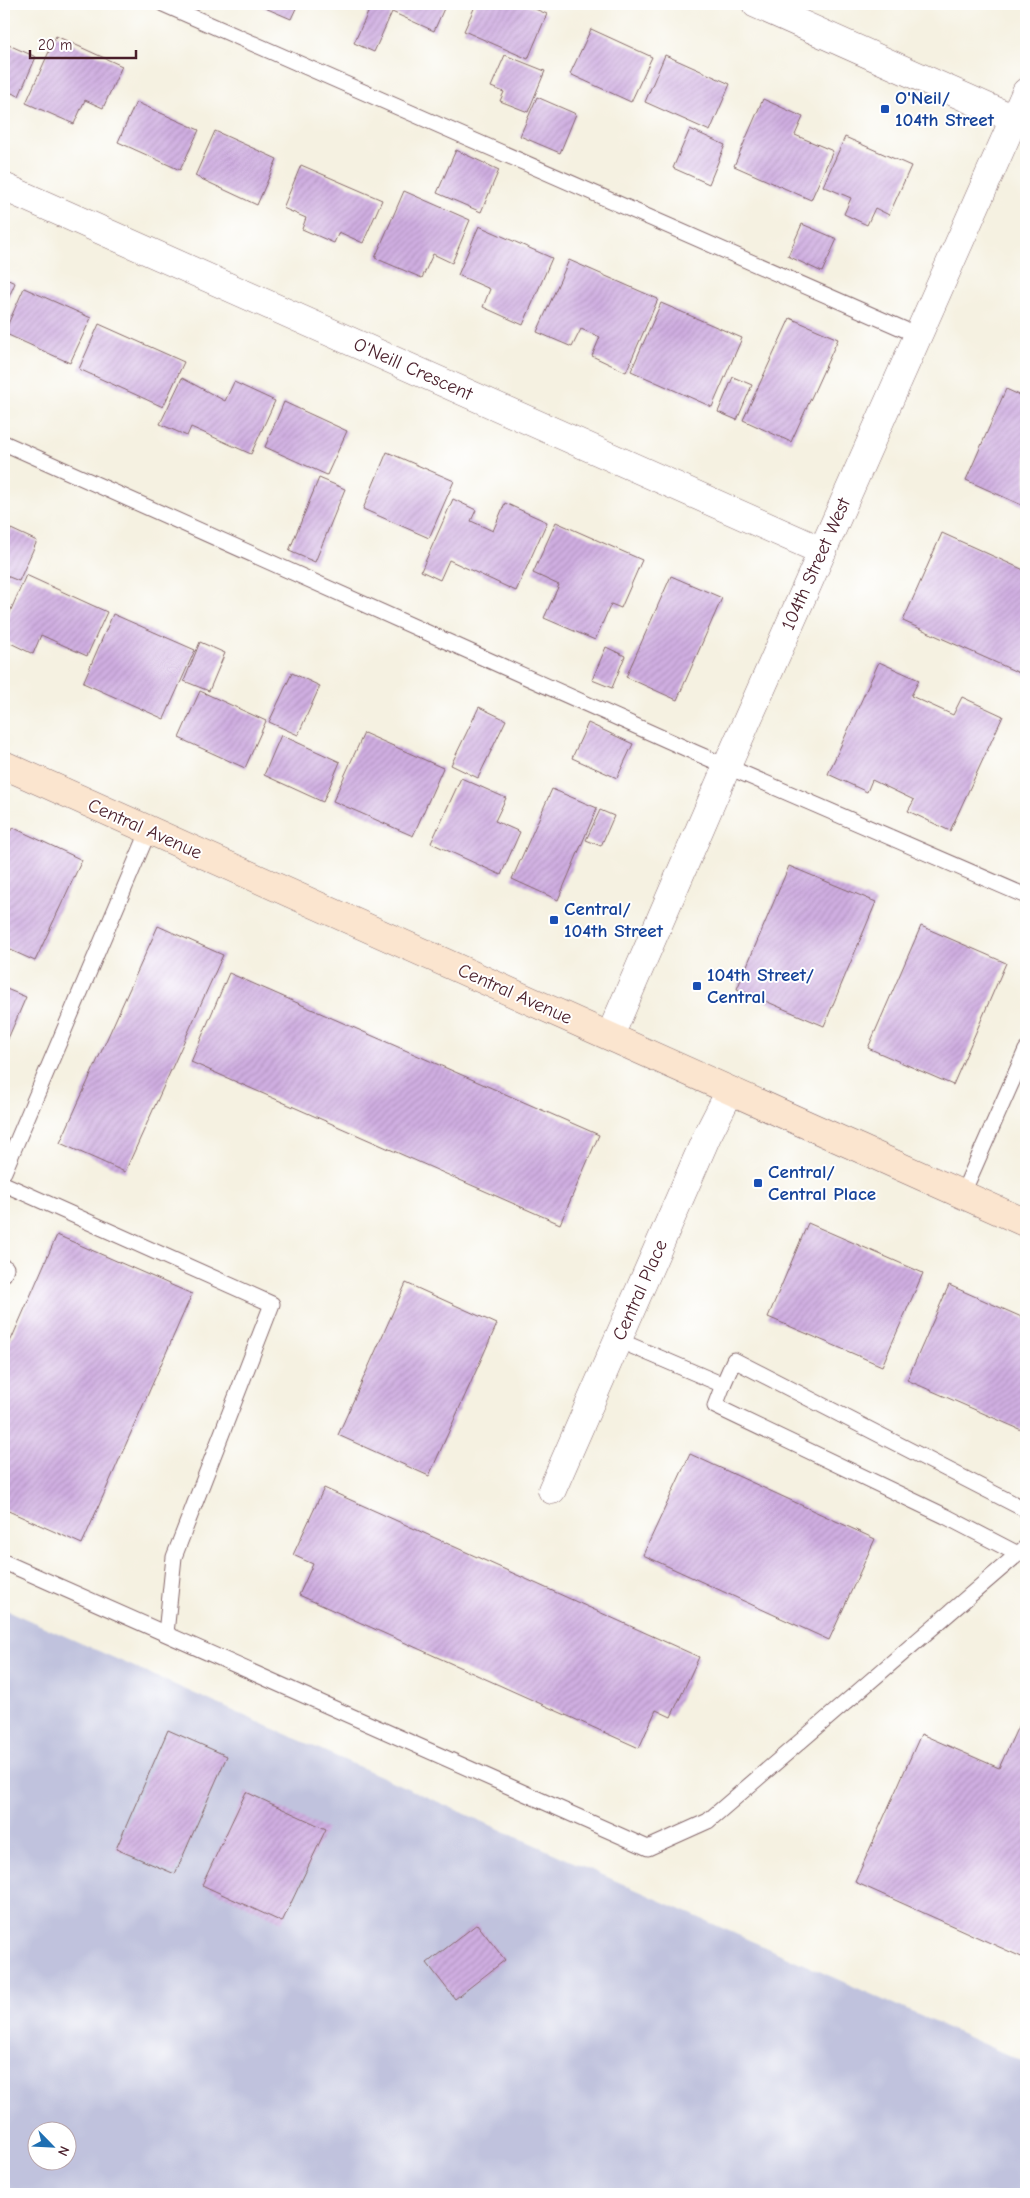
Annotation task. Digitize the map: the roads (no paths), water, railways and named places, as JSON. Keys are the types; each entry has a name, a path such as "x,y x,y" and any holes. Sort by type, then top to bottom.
{"main road":[{"name":"Central Avenue","path":"4,765 1026,1224"}],"street":[{"path":"756,4 1014,119"},
{"name":"104th Street West","path":"610,1036 727,766 1026,92"},
{"name":"O'Neill Crescent","path":"4,187 822,551"},
{"name":"Central Place","path":"552,1490 707,1136 730,1091"}],"lane":[{"path":"163,4 917,336"},
{"path":"4,443 727,766 1026,896"},
{"path":"4,1172 149,830"},
{"path":"962,1195 1026,1050"},
{"path":"4,1184 272,1304 174,1557 166,1633"},
{"path":"4,1267 6,1268 4,1274"},
{"path":"618,1340 722,1385"},
{"path":"4,1562 648,1848 708,1821 1022,1550 945,1516 714,1406 734,1360 1026,1510"}],"place":[{"name":"O'Neil/ 104th Street","path":"885,109"},
{"name":"Central/ 104th Street","path":"554,920"},
{"name":"104th Street/ Central","path":"697,986"},
{"name":"Central/ Central Place","path":"758,1183"}]}
